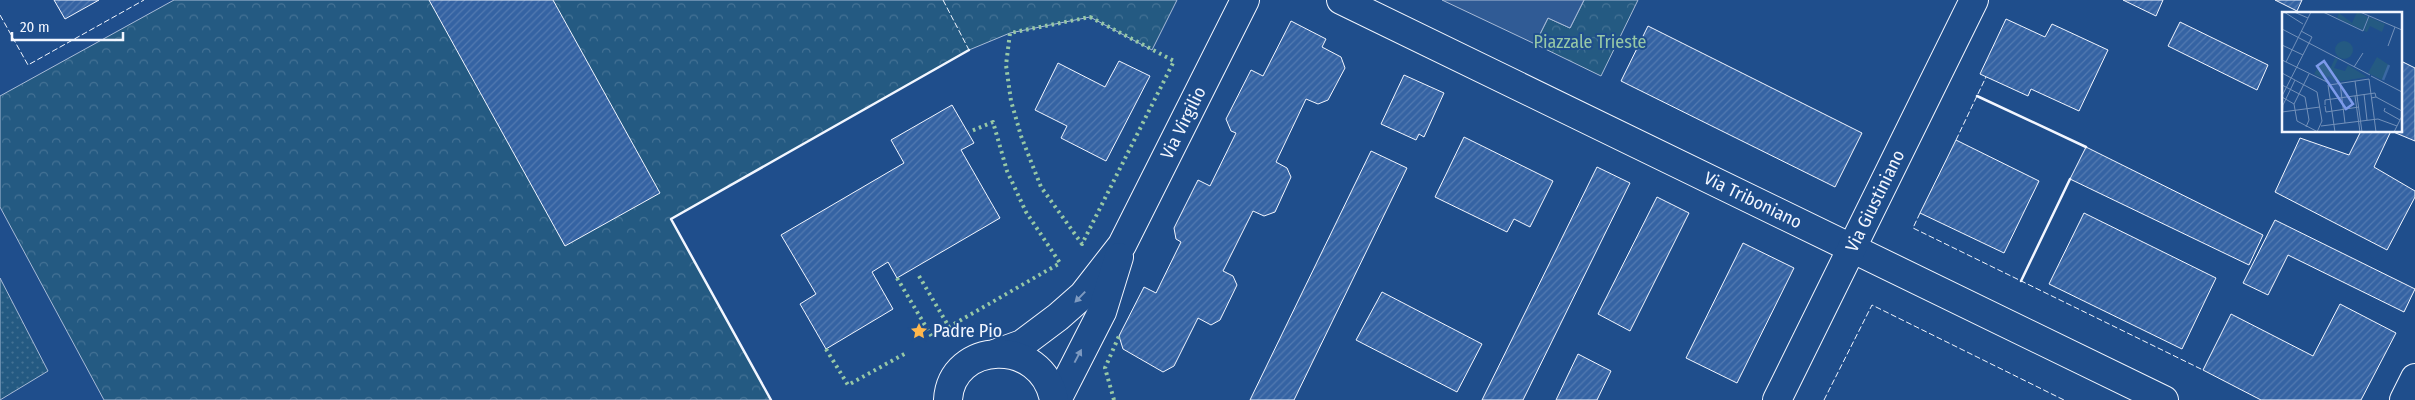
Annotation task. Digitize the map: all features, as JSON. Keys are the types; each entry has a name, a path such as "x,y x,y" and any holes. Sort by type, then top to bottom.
{"street":[{"name":"Via Virgilio","path":"1122,245 1245,0"},
{"name":"Via Triboniano","path":"1341,0 2164,400"},
{"name":"Via Giustiniano","path":"1777,400 1974,0"},
{"path":"927,400 952,389 966,366 981,356 998,353 1022,344 1058,318 1083,295 1122,245"},
{"path":"1055,400 1102,312 1122,245"},
{"path":"998,353 1015,355 1030,362 1043,373 1052,388 1055,400"},
{"path":"2404,400 2415,378"}],"green space":[{"path":"174,0 1177,0 1152,50 1090,17 1010,33 969,50 671,219 771,400 104,400 0,207 0,96"},
{"name":"Piazzale Trieste","path":"1584,0 1638,0 1601,76 1535,44 1548,18 1570,28"},
{"path":"0,278 48,371 0,400"}],"shaded area":[{"name":"Piazzale Trieste","path":"1442,0 1584,0 1570,28 1548,18 1535,44"}],"building":[{"path":"54,0 99,0 65,19"},
{"path":"429,0 553,0 660,193 565,246"},
{"path":"2123,0 2163,0 2156,16"},
{"path":"2275,0 2302,0 2297,11"},
{"path":"2006,19 2045,37 2052,24 2108,50 2079,111 2031,89 2028,96 1980,74"},
{"path":"1291,21 1326,39 1322,47 1341,57 1345,68 1328,100 1318,104 1306,99 1276,162 1287,168 1291,177 1275,212 1264,216 1253,211 1223,271 1233,276 1237,285 1220,320 1211,325 1198,318 1174,366 1163,372 1123,349 1119,336 1144,287 1156,293 1181,242 1176,239 1174,228 1198,180 1210,186 1236,133 1231,131 1226,119 1251,70 1263,76"},
{"path":"2180,22 2268,65 2257,90 2168,46"},
{"path":"1648,26 1862,133 1835,187 1621,81"},
{"path":"1119,61 1150,76 1106,161 1061,138 1067,126 1035,110 1058,63 1105,87"},
{"path":"2402,62 2415,68 2415,141 2393,132 2402,132"},
{"path":"1404,75 1444,93 1424,137 1419,134 1416,140 1381,124"},
{"path":"952,105 974,143 961,150 1000,218 897,278 888,262 872,272 893,309 826,349 800,304 816,294 781,235 904,163 891,140"},
{"path":"2360,132 2391,132 2374,167 2415,191 2415,197 2387,250 2275,192 2300,138 2349,155"},
{"path":"1464,137 1553,181 1530,227 1514,219 1507,232 1435,197"},
{"path":"1956,140 2039,181 2004,253 1920,213"},
{"path":"2086,147 2263,235 2249,265 2070,179"},
{"path":"1371,151 1407,168 1294,400 1250,400"},
{"path":"1597,167 1630,183 1523,400 1482,400"},
{"path":"1657,197 1689,213 1630,331 1598,314"},
{"path":"2084,213 2216,278 2182,349 2049,284"},
{"path":"2275,220 2415,289 2404,312 2288,255 2268,295 2243,283"},
{"path":"1743,243 1794,268 1737,383 1686,358"},
{"path":"1382,292 1482,344 1457,392 1356,340"},
{"path":"2340,304 2396,333 2361,400 2261,400 2203,370 2231,314 2313,356"},
{"path":"1578,354 1611,371 1597,400 1556,400"}],"hedge":[{"path":"1090,17 1174,61 1082,244 1041,187 1021,136 1011,101 1006,65 1010,33 1090,17"},
{"path":"919,276 949,327 1060,263 1026,212 1007,171 993,122 969,132"},
{"path":"897,278 932,337"},
{"path":"1114,400 1105,368 1119,336"},
{"path":"826,349 848,385 906,353"}],"fence":[{"path":"0,15 28,65 144,0"},
{"path":"943,0 969,50"},
{"path":"1956,140 1986,77"},
{"path":"1920,213 1913,228 2203,370"},
{"path":"1824,400 1872,305 2064,400"}],"wall":[{"path":"771,400 671,219 969,50"},
{"path":"1977,96 2086,147"},
{"path":"2021,281 2070,179"}],"place":[{"name":"Padre Pio","path":"919,331"}]}
